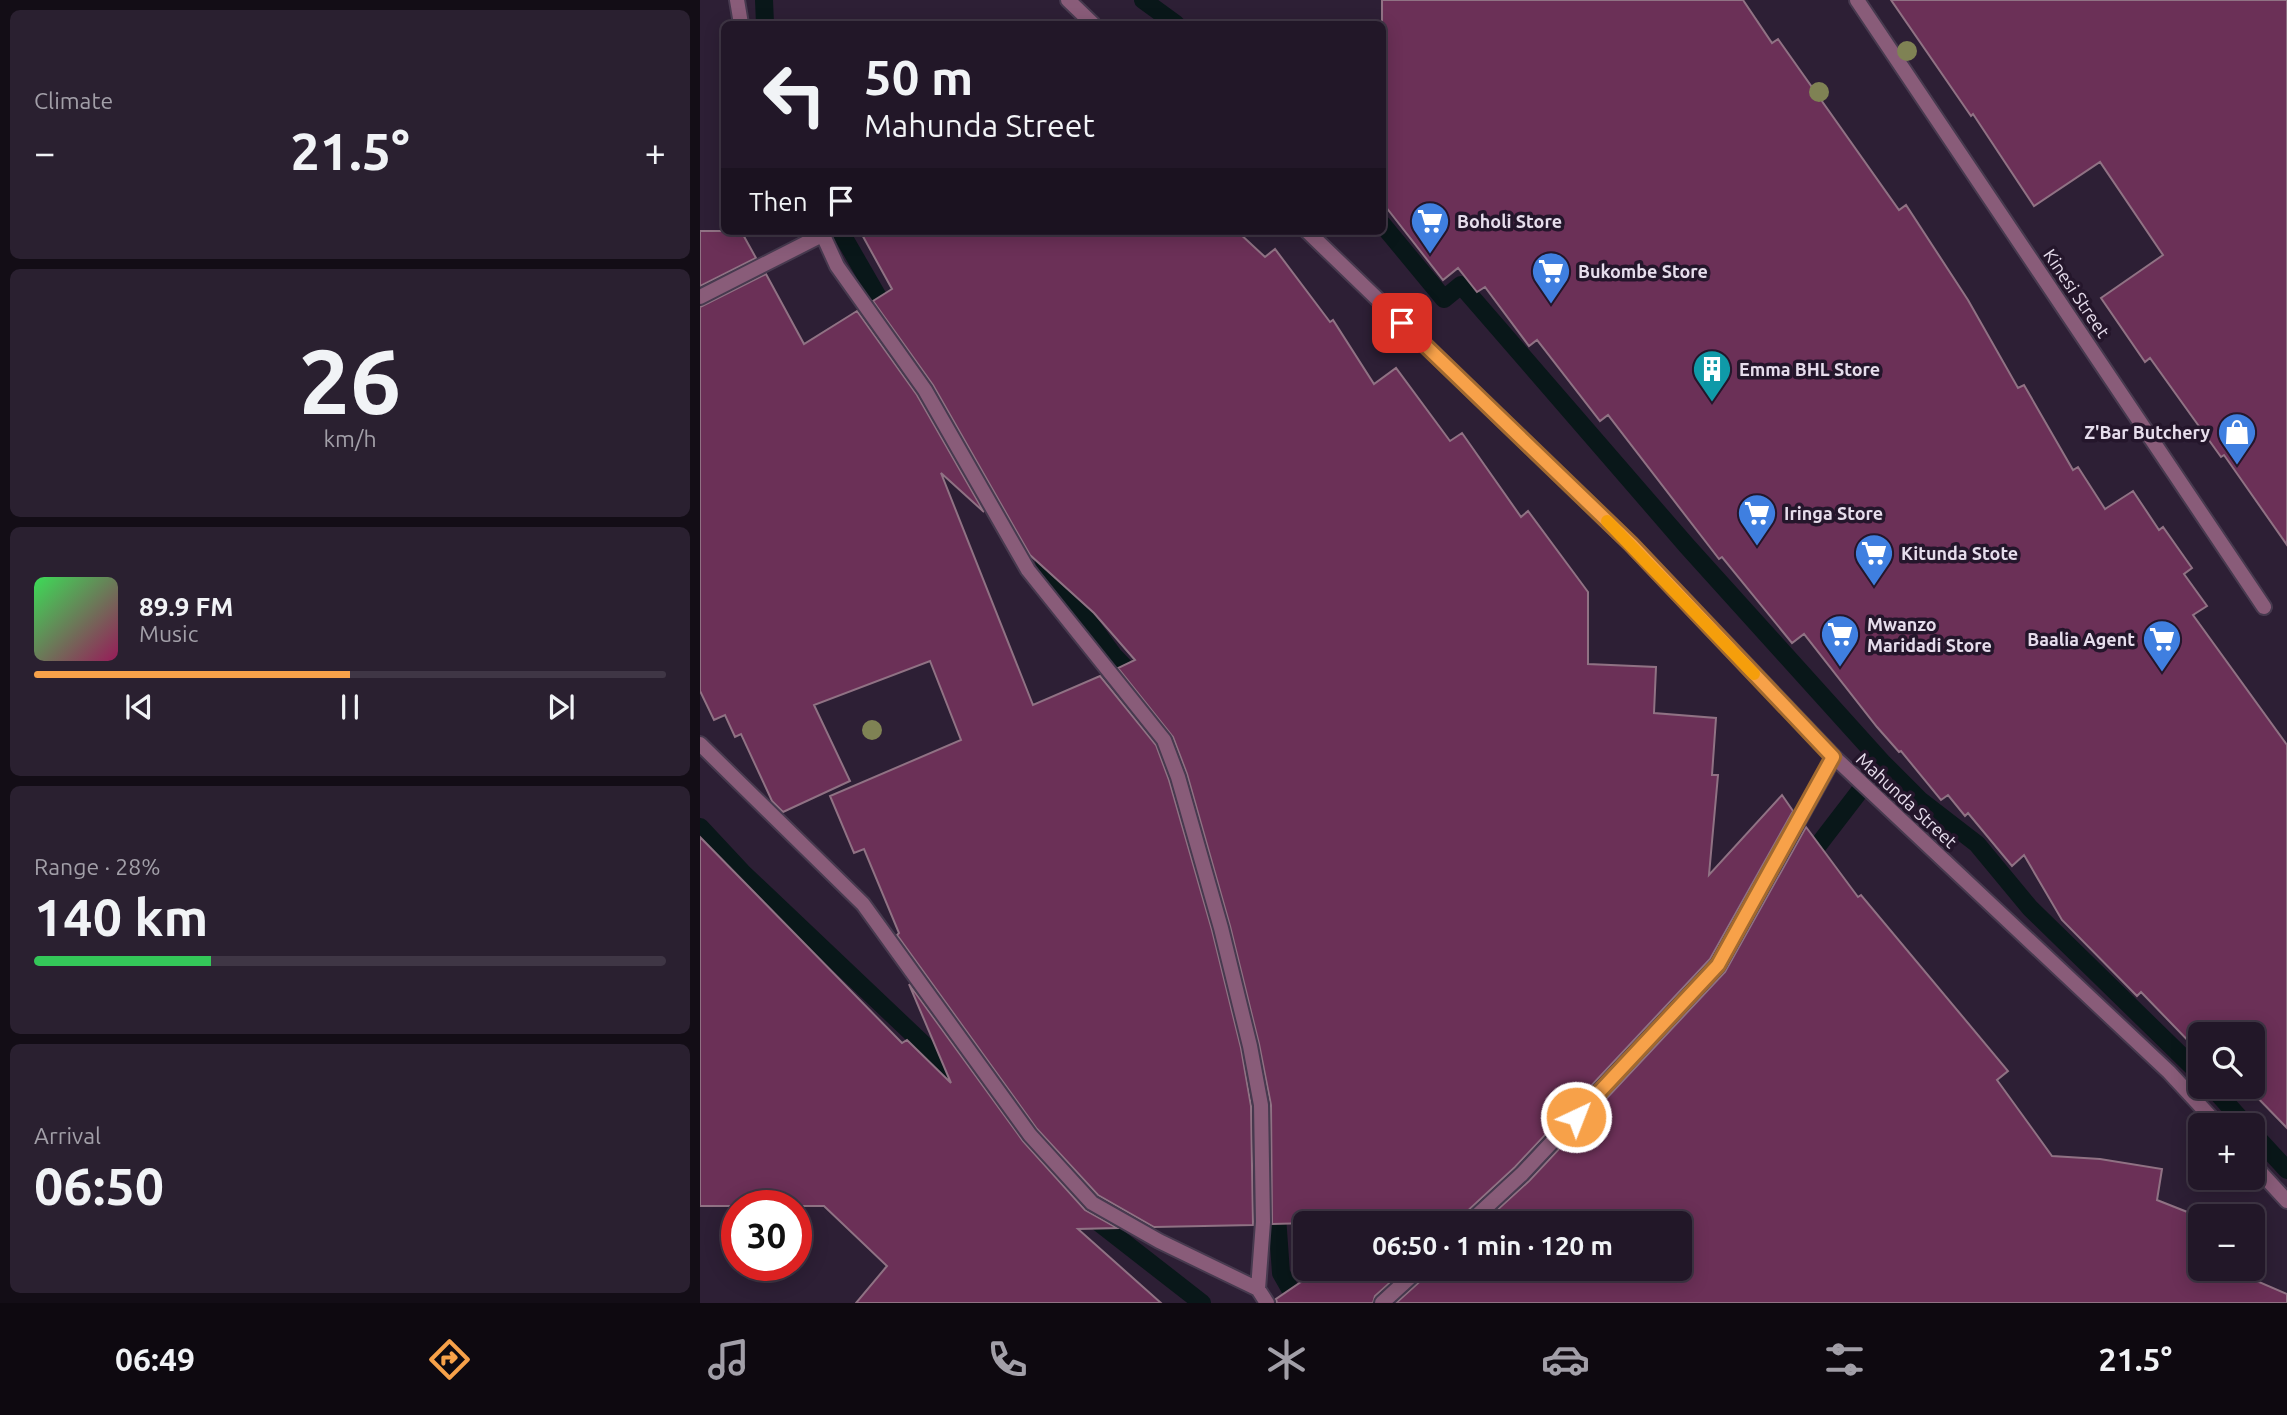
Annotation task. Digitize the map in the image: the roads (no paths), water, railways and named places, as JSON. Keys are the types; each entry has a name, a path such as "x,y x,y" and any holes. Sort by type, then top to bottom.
{"street":[{"path":"737,0 740,21"},
{"path":"1068,0 1090,21"},
{"name":"Kinesi Street","path":"1857,0 2264,607"},
{"path":"700,297 817,235"},
{"path":"822,235 837,266 925,390 1028,570 1164,740 1178,777 1221,928 1261,1105 1262,1222 1258,1289"},
{"name":"Mahunda Street","path":"1311,235 1631,544 1833,757 2169,1072 2207,1113"},
{"path":"700,744 863,904 1030,1135 1092,1203 1159,1241 1258,1289 1267,1303"},
{"path":"1482,1211 1522,1174 1718,965 1833,757"},
{"path":"2265,1177 2287,1201"},
{"path":"1382,1303 1406,1281"}],"waterway":[{"path":"764,0 765,21"},
{"path":"1143,0 1172,21"},
{"path":"1386,229 1444,299 1461,285 1687,546 1882,762 1920,800 1977,844 2030,908 2188,1062"},
{"path":"842,235 889,316"},
{"path":"1044,561 1114,656 1139,682"},
{"path":"1161,713 1187,770"},
{"path":"1806,861 1882,762"},
{"path":"700,827 742,872 957,1076"},
{"path":"1589,1118 1716,977 1752,931"},
{"path":"2223,1099 2235,1113"},
{"path":"2265,1146 2287,1170"},
{"path":"1276,1202 1281,1273 1298,1303"},
{"path":"1089,1215 1202,1303"}],"place":[{"name":"Boholi Store","path":"1430,255"},
{"name":"Bukombe Store","path":"1551,305"},
{"name":"Emma BHL Store","path":"1712,403"},
{"name":"Z'Bar Butchery","path":"2237,466"},
{"name":"Iringa Store","path":"1757,547"},
{"name":"Kitunda Stote","path":"1874,587"},
{"name":"Mwanzo Maridadi Store","path":"1840,668"},
{"name":"Baalia Agent","path":"2162,673"}]}
